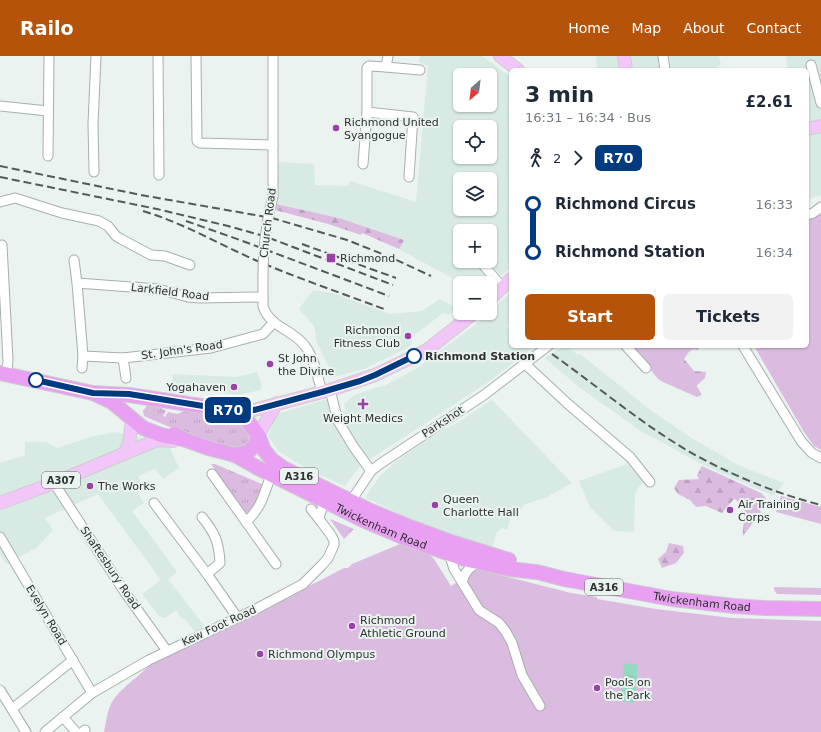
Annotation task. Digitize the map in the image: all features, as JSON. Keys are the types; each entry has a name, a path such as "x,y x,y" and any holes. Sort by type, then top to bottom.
{"highway":[{"name":"A316","path":"4,373 93,393 124,394 138,409 143,428 152,432 183,439 208,448 235,455"},
{"name":"A316","path":"93,393 112,402 138,409 228,410 247,420 258,436"},
{"path":"235,455 248,452 254,446 258,436"},
{"name":"Twickenham Road","path":"258,436 264,450 272,460 351,501 439,538 510,561 537,572"},
{"name":"Twickenham Road","path":"235,455 272,475 385,530 450,554 482,563 509,569 537,572 623,590 698,602 765,608 821,609"}],"main road":[{"path":"500,56 515,68"},
{"path":"624,56 626,68"},
{"path":"809,129 821,126"},
{"path":"497,292 507,283"},
{"path":"228,410 254,410 326,391 375,375 427,350 465,320"},
{"path":"258,436 277,403"},
{"path":"124,454 128,446 138,409"},
{"name":"A307","path":"0,502 54,483 157,440 208,448"}],"street":[{"path":"48,156 49,56"},
{"path":"94,172 93,124 96,56"},
{"path":"158,56 159,174"},
{"path":"196,56 197,141 200,143 273,145"},
{"name":"Church Road","path":"273,56 273,196 265,231 263,249 264,311 274,322 306,346 338,421 353,446 371,470"},
{"path":"386,67 388,56"},
{"path":"663,56 665,68"},
{"path":"811,65 821,103"},
{"path":"363,164 367,112 367,68 369,66 420,70"},
{"path":"0,106 48,111"},
{"path":"367,112 413,117 409,177"},
{"path":"0,202 15,198 62,213 98,221 108,226 116,236 152,255 164,256 190,265"},
{"path":"809,214 821,208"},
{"path":"2,245 8,360 4,373"},
{"path":"74,260 83,356 82,368"},
{"path":"489,268 507,283"},
{"name":"Larkfield Road","path":"77,283 158,289 188,297 200,298 263,297"},
{"name":"St. John's Road","path":"83,356 123,358 211,348 263,334 274,322"},
{"name":"Parkshot","path":"351,501 371,470 484,395 545,348"},
{"path":"628,348 646,368"},
{"path":"744,348 801,441 812,453 820,457"},
{"path":"123,358 126,378"},
{"path":"524,363 568,404 630,457 650,482"},
{"path":"212,474 276,564"},
{"path":"246,522 261,504 272,475"},
{"name":"Shaftesbury Road","path":"54,483 124,591 167,651"},
{"path":"319,520 325,501"},
{"path":"154,503 237,617"},
{"path":"311,509 319,520"},
{"path":"202,517 209,526 219,546 220,563 207,574"},
{"name":"Kew Foot Road","path":"46,732 92,693 167,651 256,609 303,584 328,558 334,545 331,535 319,520"},
{"name":"Evelyn Road","path":"0,537 92,693"},
{"path":"439,538 447,547 454,568 479,610 484,615 493,618 506,632 512,643 522,675 540,706"},
{"path":"462,582 465,574 470,568 482,563"},
{"path":"12,709 73,660"},
{"path":"0,690 26,732"},
{"path":"63,717 76,732"}],"shaded area":[{"path":"420,56 482,56 509,76 509,269 501,276 494,268 485,276 453,276 453,279 399,249 404,240 339,218 276,204 279,162 314,164 315,185 348,186 350,181 416,202 428,66 419,62"},
{"path":"596,56 619,56 621,68 597,68"},
{"path":"630,56 719,56 721,65 718,66 718,68 632,68"},
{"path":"786,56 821,56 821,120 809,123 809,68 788,68"},
{"path":"821,132 821,195 809,199 809,135"},
{"path":"313,290 332,293 390,314 422,311 440,299 453,306 453,311 449,315 443,313 412,337 411,346 364,369 334,377 317,343 314,326 299,309"},
{"path":"509,294 509,324 506,326 509,328 509,348 532,348 487,383 361,465 345,486 311,471 278,451 268,436 277,414 328,399 340,413 346,410 344,404 354,395 384,386 416,369 482,320 497,320 497,306"},
{"path":"561,348 569,348 578,355 580,354 653,412 693,439 738,465 784,483 773,496 699,463 645,434 579,387 545,358"},
{"path":"257,372 262,385 260,390 240,395 171,387 173,374 236,377"},
{"path":"492,400 572,483 547,497 526,504 510,519 507,530 502,528 496,533 493,547 408,518 366,498 380,476 398,460 434,435 452,425 455,427 454,425"},
{"path":"117,432 168,444 179,468 163,479 155,469 138,476 145,489 138,493 144,503 132,511 177,572 168,579 205,627 195,632 184,618 182,619 176,610 165,618 159,616 142,594 161,580 98,494 45,518 53,530 36,548 6,564 0,554 0,463 25,455 25,442 47,442 57,448 94,436"},
{"path":"627,464 643,481 635,493 634,532 614,531 590,507 579,481"}],"green space":[{"path":"276,204 339,218 404,240 399,249 362,233 361,235 328,224 275,210"},
{"path":"821,212 821,450 814,446 804,432 755,348 809,348 809,217"},
{"path":"634,348 687,348 678,353 702,395 697,397 658,379"},
{"path":"671,348 698,348 698,350 691,350 684,359 694,371 706,372 705,378 695,387"},
{"path":"148,404 158,406 166,411 163,416 165,417 168,412 177,414 187,410 235,419 245,425 250,436 245,447 223,445 209,441 179,431 144,416 143,411"},
{"path":"211,464 215,464 264,485 253,510 246,513"},
{"path":"702,466 761,493 766,498 759,508 761,512 743,536 745,511 740,503 734,499 722,513 706,506 696,507 690,500 678,494 674,488 679,480 699,479 697,475"},
{"path":"781,496 821,507 821,524 776,512"},
{"path":"330,519 354,529 344,539"},
{"path":"669,543 683,546 684,553 676,563 662,568 658,559 666,552"},
{"path":"400,544 428,553 434,559 451,586 467,576 473,568 571,593 597,597 597,599 656,609 732,618 821,621 821,732 104,732 108,710 115,698 151,663 344,568 348,568 352,564"},
{"path":"774,587 821,588 821,595 777,594"}],"water":[{"path":"624,663 638,665 634,703 620,701"}],"railway":[{"path":"0,166 141,195 272,218 347,240 390,257 431,276"},
{"path":"0,177 157,209 228,226 264,236 393,285"},
{"path":"143,211 186,227 271,267 384,309"},
{"path":"186,221 389,296"},
{"path":"302,244 396,278"},
{"path":"552,354 659,433 697,456 758,484 789,496 821,505"}],"bus line":[{"name":"R70","path":"36,380 93,393 129,394 146,398 228,410 254,410 360,381 414,356"}],"place":[{"name":"Richmond United Syangogue","path":"336,128"},
{"name":"Richmond","path":"331,258"},
{"name":"Richmond Fitness Club","path":"408,336"},
{"name":"Richmond Station","path":"414,356"},
{"name":"St John the Divine","path":"270,364"},
{"name":"Yogahaven","path":"234,387"},
{"name":"Weight Medics","path":"363,404"},
{"name":"The Works","path":"90,486"},
{"name":"Queen Charlotte Hall","path":"435,505"},
{"name":"Air Training Corps","path":"730,510"},
{"name":"Richmond Athletic Ground","path":"352,626"},
{"name":"Richmond Olympus","path":"260,654"},
{"name":"Pools on the Park","path":"597,688"}]}
